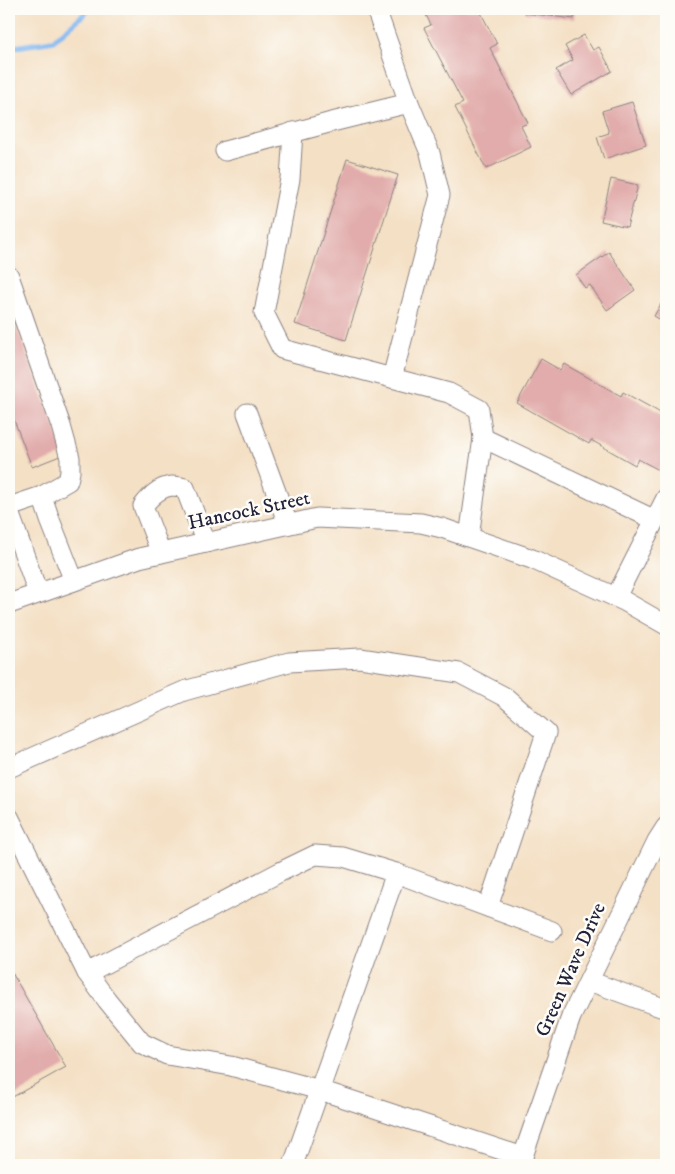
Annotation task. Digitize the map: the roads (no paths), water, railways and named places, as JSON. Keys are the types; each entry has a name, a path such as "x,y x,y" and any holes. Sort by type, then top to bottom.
{"street":[{"path":"376,9 409,103 430,153 440,195 392,378"},
{"path":"225,151 409,103"},
{"path":"292,132 290,179 264,313 282,349 449,393 479,409 483,438 469,537"},
{"path":"9,276 61,426 70,458 68,481 42,496 9,507"},
{"path":"247,413 288,524"},
{"path":"483,438 655,520"},
{"path":"161,553 142,506 150,497 162,489 172,486 185,488 206,543"},
{"path":"42,496 74,581"},
{"path":"616,597 666,498"},
{"path":"9,512 38,594"},
{"name":"Hancock Street","path":"9,604 139,558 316,518 421,523 442,528 532,559 616,597 666,625"},
{"path":"9,768 184,690 289,662 360,658 458,673 506,697 546,733 488,907"},
{"path":"9,818 87,973 142,1043 167,1055 231,1066 320,1090 521,1161"},
{"name":"Green Wave Drive","path":"521,1161 571,1017 657,840 666,827"},
{"path":"87,973 271,876 315,855 343,857 396,873 552,931"},
{"path":"294,1165 396,873"},
{"path":"588,981 666,1009"}],"waterway":[{"path":"9,48 53,41 90,9"}]}
